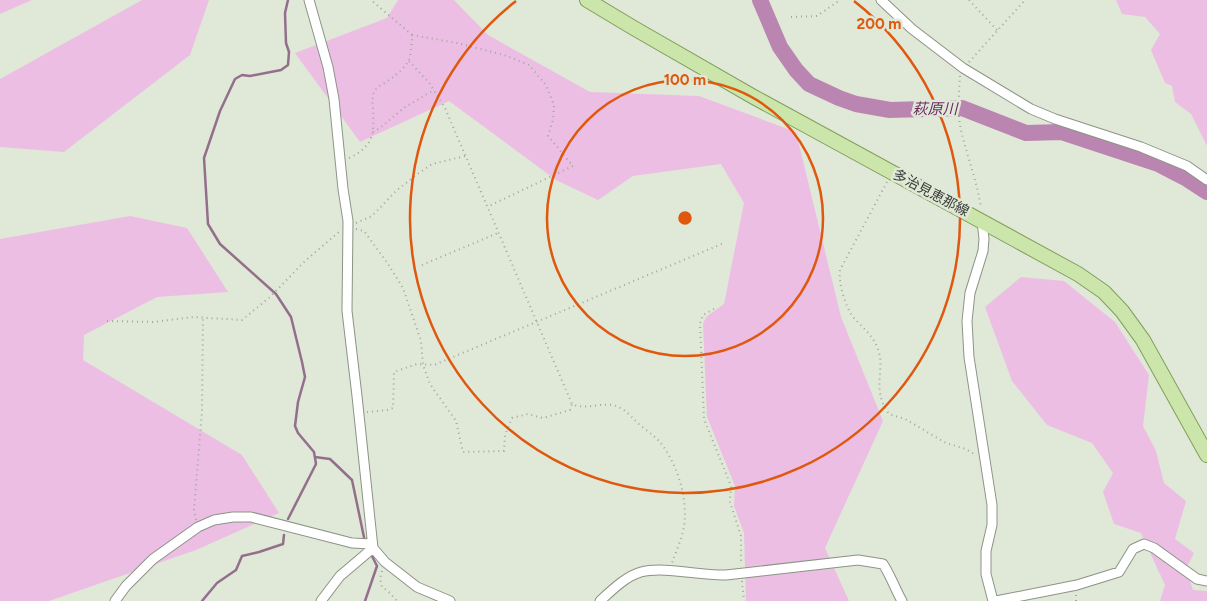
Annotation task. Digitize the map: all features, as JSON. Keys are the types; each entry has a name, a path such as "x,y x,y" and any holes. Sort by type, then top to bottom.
{"main road":[{"name":"多治見恵那線","path":"587,0 736,87 1078,274 1104,292 1122,311 1143,340 1207,456"}],"street":[{"path":"309,0 333,91 348,228 347,311 372,546 385,562 417,587 450,601"},
{"path":"881,0 912,29 962,68 1031,109 1055,119 1141,147 1187,166 1207,180"},
{"path":"982,221 983,251 970,293 966,321 969,357 992,505 992,525 986,551 986,574 995,601 1077,585 1119,572 1133,549 1144,544 1154,548 1197,579 1207,581"},
{"path":"115,601 126,586 153,559 198,527 214,520 251,517 352,543 372,546"},
{"path":"321,601 340,576 372,546"},
{"path":"600,601 623,582 641,572 669,571 712,576 858,560 883,564 889,572 902,601"}],"path":[{"path":"372,0 412,35 457,43 504,55 529,65 546,85 554,106 553,120 548,136 573,166 487,207"},
{"path":"790,16 817,16 840,0"},
{"path":"969,0 997,30"},
{"path":"982,221 979,195 960,128 960,74 962,68 1025,0"},
{"path":"340,162 362,151 370,140 373,132 372,96 376,87 388,80 411,58 412,35"},
{"path":"409,61 430,84 445,108 572,404 578,407 613,405 624,410 666,449 682,491 686,512 684,528 669,571"},
{"path":"373,132 404,107 434,90"},
{"path":"107,321 154,322 203,317 242,320 270,297 305,261 339,232 372,216 397,190 432,164 465,156"},
{"path":"892,172 840,270 839,277 848,308 854,319 869,333 878,348 880,364 879,392 889,414 905,419 946,443 966,449 976,455 986,467"},
{"path":"348,228 364,231 403,288 421,342 423,365 430,384 456,421 463,452 504,451 505,435 512,418 528,414 543,418 570,410 572,404"},
{"path":"422,265 498,232"},
{"path":"359,413 393,408 394,372 416,364 434,365 537,323 724,242"},
{"path":"714,309 703,315 700,323 704,419 731,486 730,502 741,536 741,574 744,601"},
{"path":"198,527 194,510 202,411 203,317"},
{"path":"385,562 380,579 382,587 397,601"}],"shaded area":[{"path":"0,0 32,0 0,14"},
{"path":"142,0 209,0 190,55 64,152 0,147 0,79"},
{"path":"398,0 454,0 488,35 590,92 699,96 796,132 841,317 883,421 825,548 849,601 746,601 744,533 734,506 735,486 707,417 703,324 706,317 724,304 744,203 721,164 633,176 598,200 556,180 449,101 360,142 295,53 387,18"},
{"path":"1116,0 1207,0 1207,146 1191,114 1175,102 1172,86 1165,83 1151,50 1160,34 1145,17 1122,14"},
{"path":"130,216 187,228 228,292 157,297 84,335 83,360 242,455 279,513 196,550 49,601 0,601 0,239"},
{"path":"1021,277 1064,281 1115,322 1149,375 1143,426 1156,451 1164,483 1186,501 1175,539 1194,553 1186,569 1193,590 1207,591 1207,601 1160,601 1165,585 1141,533 1114,524 1103,492 1113,473 1092,443 1047,425 1012,381 985,307"}],"waterway":[{"path":"288,0 285,13 286,43 289,52 288,65 281,70 250,76 242,75 235,79 220,111 204,158 208,224 220,244 276,294 291,317 302,362 305,377 298,402 295,426 298,433 314,452 316,464 288,519"},
{"name":"萩原川","path":"760,0 780,47 796,70 809,84 839,98 856,104 890,110 962,108 1026,133 1061,132 1158,164 1207,192"},
{"path":"315,457 330,459 352,480 365,542"},
{"path":"202,601 217,583 236,570 242,556 283,544 284,535"},
{"path":"365,601 377,566 371,554"}]}
